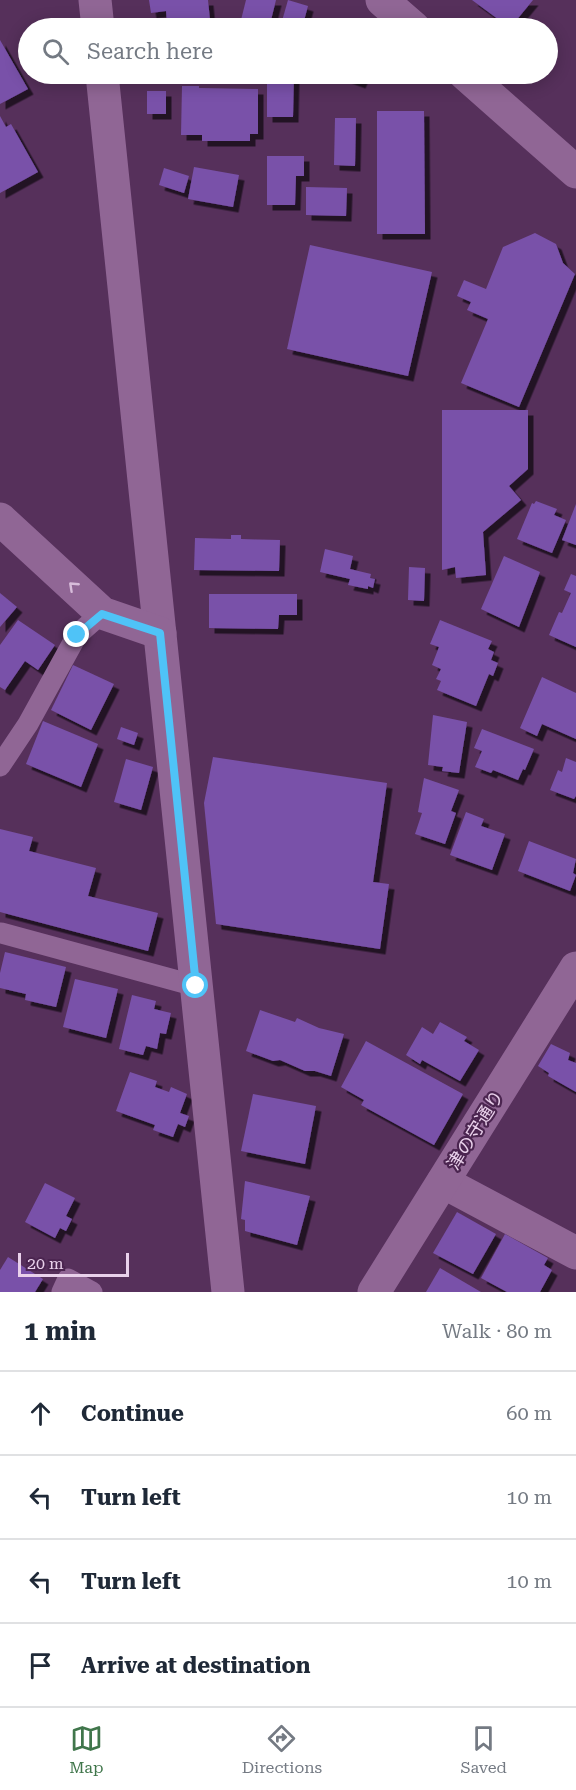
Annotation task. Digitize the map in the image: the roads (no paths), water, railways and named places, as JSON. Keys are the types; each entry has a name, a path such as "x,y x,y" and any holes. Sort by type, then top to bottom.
{"street":[{"path":"95,0 97,18"},
{"path":"382,0 403,18"},
{"path":"103,84 228,1292"},
{"path":"476,84 576,172"},
{"path":"0,519 102,614 160,633"},
{"name":"津の守通り","path":"374,1292 576,968"},
{"path":"443,1182 576,1253"}],"lane":[{"path":"0,766 28,724 77,635 102,614"},
{"path":"1,933 196,986"},
{"path":"62,1292 68,1279 92,1292"}]}
